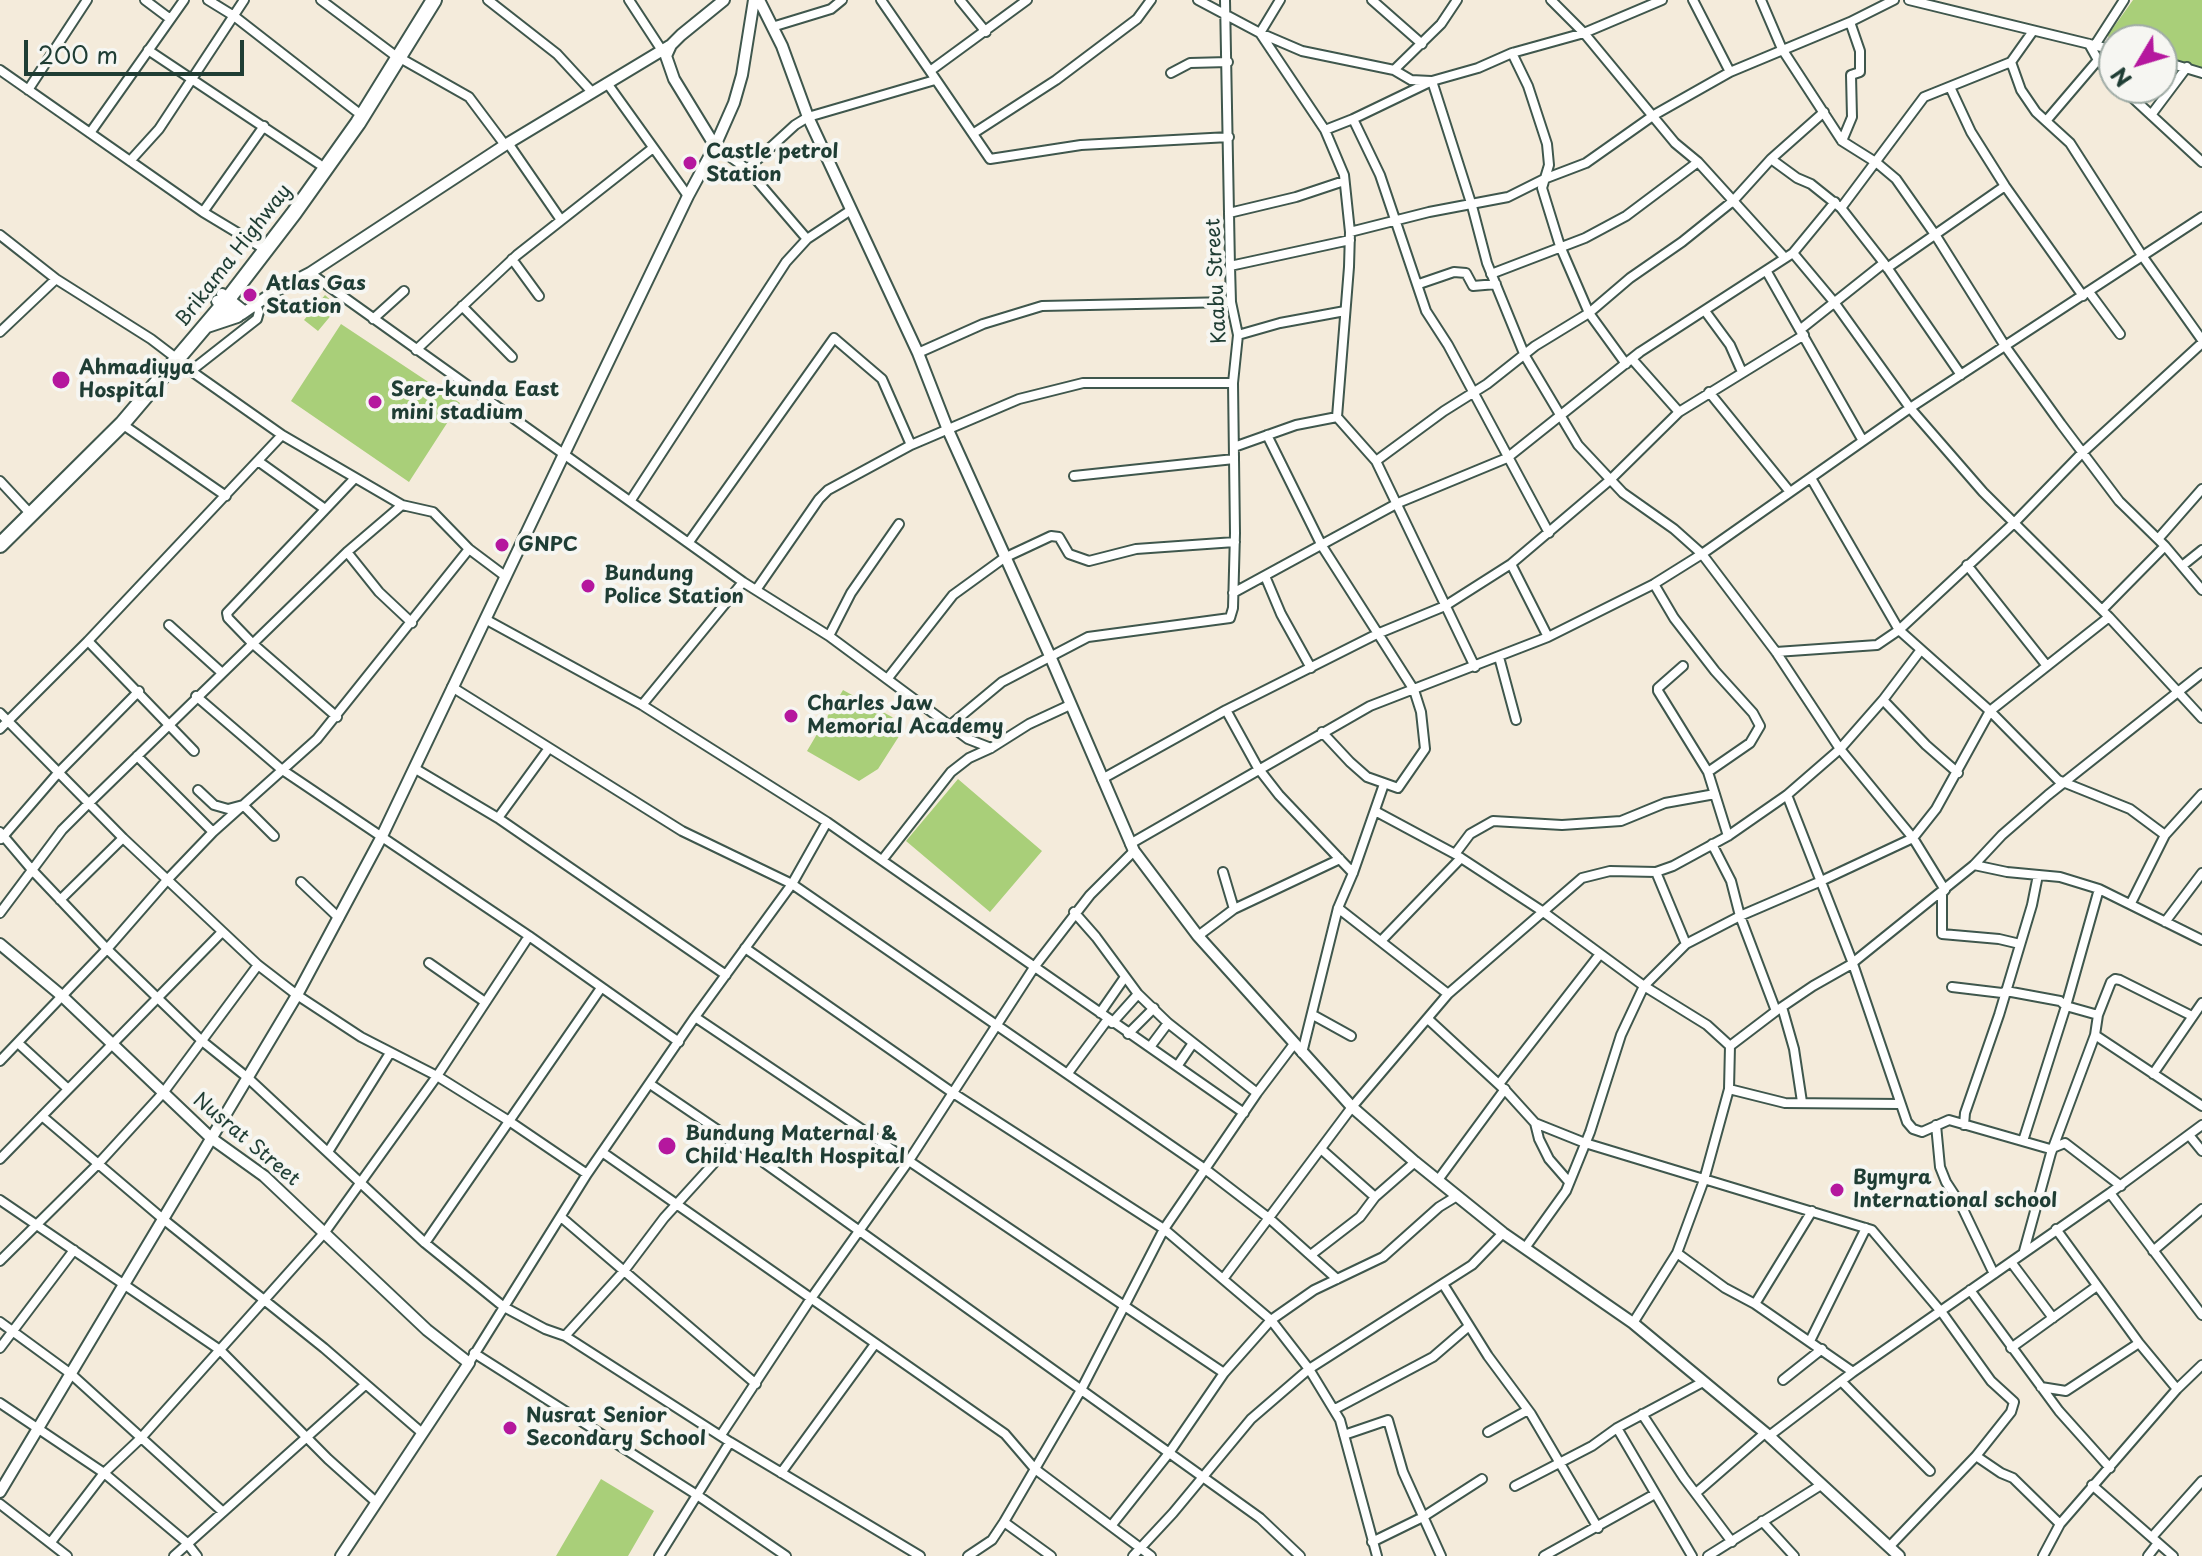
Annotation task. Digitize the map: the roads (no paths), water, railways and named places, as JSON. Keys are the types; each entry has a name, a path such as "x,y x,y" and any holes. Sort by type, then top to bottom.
{"highway":[{"name":"Brikama Highway","path":"0,533 206,325 222,300 239,284 319,164 397,56 425,0"},
{"name":"Brikama Highway","path":"0,545 122,424 322,175 434,0"},
{"path":"206,325 245,310 239,284"}],"street":[{"path":"28,90 87,0"},
{"path":"145,0 169,18"},
{"path":"90,133 184,0"},
{"path":"208,0 234,16 356,111"},
{"path":"130,161 159,129 244,0"},
{"path":"321,0 397,56 469,97 561,220"},
{"path":"331,9 337,0"},
{"path":"488,0 557,54 592,92"},
{"path":"629,0 666,47 668,66 715,146 747,169 807,239"},
{"path":"245,310 310,273 506,144 666,47 724,0"},
{"path":"756,0 782,46 808,117 918,353 948,430 1132,847 1198,936 1352,1107 1503,1233 1633,1323 1767,1435 1899,1556"},
{"path":"0,1492 297,995 381,838 688,196 715,146 734,103 742,75 756,0"},
{"path":"772,27 831,9 842,0"},
{"path":"881,0 990,159 1081,145 1229,137"},
{"path":"960,0 986,32"},
{"path":"930,71 1027,0"},
{"path":"974,133 1056,80 1137,19 1151,0"},
{"path":"1198,0 1302,51 1394,70 1411,80 1432,81"},
{"name":"Kaabu Street","path":"1050,656 1088,637 1230,618 1233,608 1233,383 1238,335 1231,302 1225,0"},
{"path":"1260,33 1280,0"},
{"path":"1372,0 1422,44"},
{"path":"1394,70 1441,24 1457,0"},
{"path":"1551,0 1584,33 1675,143 1698,162 1834,302 1910,408 1983,492 2106,614 2202,718"},
{"path":"1325,130 1432,81 1478,68 1512,53 1584,33 1662,0"},
{"path":"1693,0 1730,72"},
{"path":"1761,0 1782,49 1842,141 1896,179 2005,346 2082,453 2119,501 2161,542 2202,590"},
{"path":"1230,266 1350,236 1429,212 1508,197 1586,163 1654,115 1730,72 1850,22 1894,0"},
{"path":"1909,0 2098,46"},
{"path":"2092,45 2124,0"},
{"path":"1842,141 1852,117 1851,75 1860,72 1860,51 1850,22"},
{"path":"1233,593 1398,503 1507,458 1629,361 1789,256 1877,163 1924,97 2011,62 2033,31"},
{"path":"1260,33 1325,130 1344,181 1350,236 1337,417 1376,461 1475,667"},
{"path":"2046,121 2098,60 2092,45"},
{"path":"148,50 319,164"},
{"path":"1512,53 1528,86 1547,144 1549,165 1542,188 1560,246 1589,313 1629,361 1679,412"},
{"path":"1171,73 1190,63 1228,62"},
{"path":"1776,652 1877,645 1899,630 2202,341 2143,257 2070,143 2046,121 2021,90 2011,62"},
{"path":"2178,65 2202,73"},
{"path":"2151,115 2187,67"},
{"path":"0,70 203,212 263,248"},
{"path":"747,169 808,117 935,80"},
{"path":"1432,81 1491,274 1525,356 1578,445 1623,493 1674,529 1702,554 1776,652 1840,749 1913,838 1945,890"},
{"path":"607,83 688,196"},
{"path":"1950,87 1971,132 2005,186 2120,334"},
{"path":"2139,104 2202,162"},
{"path":"1376,461 1535,346 1589,313 1630,278 1650,266 1733,201 1771,159 1824,112"},
{"path":"1353,119 1380,175 1426,311 1448,345 1549,533"},
{"path":"203,212 264,126"},
{"path":"416,350 512,259 653,148"},
{"path":"1771,159 1838,205 1885,265 1961,375"},
{"path":"1491,274 1585,238 1626,216 1698,162"},
{"path":"1229,213 1296,197 1344,181"},
{"path":"1102,779 1226,710 1377,634 1445,606 1511,564 1610,480 1679,412 1802,332 1834,302 1885,265 1936,236 2005,186"},
{"path":"631,500 786,262 807,239 851,210"},
{"path":"721,1435 810,1300 908,1162 1035,966 1074,912 1132,847 1258,768 1370,706 1548,637 1654,584 1702,554 1910,408 2202,217"},
{"path":"2,239 56,279 151,339 282,435 402,505 433,512 469,549 505,576"},
{"path":"512,259 539,296"},
{"path":"1419,284 1454,272 1466,273 1476,287 1496,284"},
{"path":"1767,272 1863,441"},
{"path":"310,273 565,452 743,582 829,636 949,726 968,739 991,748"},
{"path":"0,332 56,279"},
{"path":"373,319 404,291"},
{"path":"192,370 257,319 259,312 245,310 222,300"},
{"path":"918,353 983,324 1042,306 1231,302"},
{"path":"462,306 512,357"},
{"path":"1238,335 1280,323 1345,311"},
{"path":"1705,311 1730,345 1742,372"},
{"path":"689,542 834,338 882,379 911,445"},
{"path":"756,590 828,490 911,445 1019,399 1083,383 1233,383"},
{"path":"1709,392 1790,492"},
{"path":"1234,447 1296,425 1337,417"},
{"path":"122,424 226,496"},
{"path":"0,729 88,641 282,435"},
{"path":"1267,435 1322,546 1414,690 1421,712 1425,749 1398,788 1367,777 1322,732"},
{"path":"1074,476 1234,459"},
{"path":"258,461 325,509"},
{"path":"337,717 252,643 228,618 228,610 355,478"},
{"path":"1811,478 1899,630 1990,711 2058,780 2130,809 2165,835"},
{"path":"0,481 26,509"},
{"path":"1525,1248 1566,1191 1621,1035 1644,986 1686,944 1740,916 1913,838 1936,809 1958,773 1990,711 2106,614 2202,489"},
{"path":"0,913 62,830 221,672 347,552 402,505"},
{"path":"829,636 851,593 899,524"},
{"path":"888,678 953,595 1004,558 1051,536 1059,537 1069,554 1089,561 1136,549 1235,542"},
{"path":"0,1061 213,832 317,739 469,549"},
{"path":"2182,566 2202,550"},
{"path":"347,552 370,582 412,623"},
{"path":"1511,564 1548,637"},
{"path":"1967,565 2047,666"},
{"path":"1265,576 1281,614 1311,668"},
{"path":"642,705 743,582"},
{"path":"1654,584 1674,618 1753,713 1760,726 1750,743 1708,772"},
{"path":"485,619 642,705 827,822 1244,1113"},
{"path":"169,625 221,672"},
{"path":"88,641 194,751"},
{"path":"1223,1279 1352,1107 1448,994 1582,878 1610,871 1656,872 1673,866 1728,836 1787,795 1840,749 1920,651"},
{"path":"949,726 1002,682 1050,656"},
{"path":"1499,657 1516,720"},
{"path":"1683,666 1658,688 1708,772 1728,836"},
{"path":"1730,1046 1779,1009 1850,965 1945,890 2002,835 2202,673"},
{"path":"452,687 682,831 792,884 1205,1169 1270,1219 1337,1279"},
{"path":"139,691 1,836 107,949 202,1041 248,1078 425,1243 504,1307 565,1336 730,1442 920,1556"},
{"path":"196,696 281,769 529,936 679,1042"},
{"path":"1883,700 1958,773"},
{"path":"883,859 951,772 969,758 1029,724 1070,705"},
{"path":"1226,710 1258,768 1279,795 1353,873"},
{"path":"0,713 88,804 258,965 297,995 390,1053 437,1076 587,1174"},
{"path":"498,818 549,748"},
{"path":"137,756 213,832"},
{"path":"414,768 498,818 726,975"},
{"path":"968,1556 992,1540 1004,1522 1081,1390 1164,1229 1257,1093 1298,1048 1313,1015 1323,961 1338,908 1384,784"},
{"path":"198,790 214,805 228,809 243,805"},
{"path":"1381,941 1458,856 1470,834 1493,821 1562,825 1621,821 1665,803 1715,794"},
{"path":"2131,903 2165,835 2202,794"},
{"path":"1787,795 1852,961 1907,1122 1913,1129 1922,1132 1949,1120 2050,1149 2065,1143 2121,1186"},
{"path":"243,805 274,836"},
{"path":"1375,811 1458,856 1542,911 1644,986 1707,1025 1730,1046 1729,1089 1704,1180 1677,1253 1633,1323"},
{"path":"341,1556 587,1174 695,1017 792,884 827,822"},
{"path":"60,900 123,838"},
{"path":"1712,844 1731,881 1740,916 1794,1049 1802,1102"},
{"path":"1198,936 1234,909 1340,859"},
{"path":"1974,865 2060,877 2099,889 2202,940"},
{"path":"1223,872 1234,909"},
{"path":"1656,872 1686,944"},
{"path":"2165,922 2202,873"},
{"path":"1964,1125 1965,1113 2032,905 2038,875"},
{"path":"301,882 339,918"},
{"path":"2023,1141 2099,889"},
{"path":"1945,890 1942,893 1942,934 2020,944"},
{"path":"1338,908 1448,994"},
{"path":"1074,912 1138,994 1168,1023 1257,1093"},
{"path":"0,1159 222,932"},
{"path":"51,1542 104,1473 141,1438 325,1232 437,1076 529,936"},
{"name":"Nusrat Street","path":"0,944 62,996 211,1138 264,1176 427,1330 471,1358"},
{"path":"745,948 953,1093 1164,1229 1271,1320 1335,1409 1377,1556"},
{"path":"1438,1180 1600,954"},
{"path":"429,963 485,1002"},
{"path":"0,1261 99,1163 163,1093 258,965"},
{"path":"1068,1073 1107,1018 1125,977"},
{"path":"2024,1252 2034,1211 2111,982 2115,979 2192,1016"},
{"path":"1952,987 2006,991 2060,1001 2066,1006 2098,1015"},
{"path":"425,1243 601,988"},
{"path":"1107,1018 1138,994"},
{"path":"2153,1074 2202,1003"},
{"path":"1128,1034 1154,1008"},
{"path":"1313,1015 1351,1036"},
{"path":"695,1017 1224,1373"},
{"path":"1428,1019 1502,1087 1535,1123 1585,1143 1872,1230 1940,1311 1991,1381 2014,1402 2011,1412 1976,1456 1889,1547"},
{"path":"1150,1047 1168,1023"},
{"path":"2095,1035 2202,1106"},
{"path":"18,1043 68,1089"},
{"path":"1178,1065 1193,1043"},
{"path":"328,1152 390,1053"},
{"path":"650,1084 1260,1518 1300,1556"},
{"path":"1729,1089 1785,1103 1900,1104"},
{"path":"42,1116 421,1432"},
{"path":"1535,1123 1549,1159 1569,1182"},
{"path":"1936,1125 1940,1167 1994,1274"},
{"path":"1696,1493 1767,1435 1853,1372 2121,1186 2202,1125"},
{"path":"2189,1135 2202,1151"},
{"path":"565,1336 734,1141"},
{"path":"1321,1149 1375,1197"},
{"path":"602,1152 1005,1434 1035,1469 1111,1526 1136,1552 1151,1556"},
{"path":"1312,1254 1360,1217 1375,1197 1415,1162"},
{"path":"2110,1193 2202,1315"},
{"path":"1111,1526 1169,1453 1224,1373 1271,1320 1314,1290 1383,1257 1439,1207 1457,1196"},
{"path":"0,1200 220,1350 376,1502"},
{"path":"2153,1251 2202,1209"},
{"path":"1755,1304 1812,1211"},
{"path":"561,1217 756,1384"},
{"path":"1810,1341 1866,1228"},
{"path":"2056,1229 2139,1343 2177,1389"},
{"path":"1136,1552 1251,1419 1309,1369 1472,1265 1503,1233"},
{"path":"0,1348 74,1250"},
{"path":"1677,1253 1853,1372"},
{"path":"2011,1262 2053,1318"},
{"path":"1443,1284 1528,1410 1598,1528"},
{"path":"2011,1348 2097,1286"},
{"path":"1970,1290 2041,1387 2110,1468"},
{"path":"0,1322 71,1374 223,1512"},
{"path":"1335,1409 1433,1357 1469,1326"},
{"path":"2041,1387 2066,1391 2139,1343"},
{"path":"781,1473 875,1344"},
{"path":"1783,1380 1822,1349"},
{"path":"471,1358 697,1495 786,1556"},
{"path":"2043,1556 2060,1524 2092,1485 2202,1365"},
{"path":"1841,1381 1930,1471"},
{"path":"1515,1486 1703,1382"},
{"path":"174,1556 186,1542 365,1385"},
{"path":"0,1403 104,1473 186,1542 197,1556"},
{"path":"1488,1432 1528,1410"},
{"path":"1642,1414 1732,1542"},
{"path":"1344,1435 1388,1420 1403,1472 1441,1556"},
{"path":"1617,1428 1692,1556"},
{"path":"659,1556 730,1442"},
{"path":"1976,1456 2013,1478 2060,1524"},
{"path":"1372,1542 1423,1517 1482,1479"},
{"path":"2148,1556 2155,1540 2202,1481"},
{"path":"1708,1556 1821,1485"},
{"path":"2092,1485 2173,1556"},
{"path":"1544,1556 1655,1494"},
{"path":"0,1504 67,1556"},
{"path":"1762,1521 1794,1556"},
{"path":"1004,1522 1051,1556"}],"place":[{"name":"Castle petrol Station","path":"690,163"},
{"name":"Atlas Gas Station","path":"250,295"},
{"name":"Ahmadiyya Hospital","path":"61,380"},
{"name":"Sere-kunda East mini stadium","path":"375,402"},
{"name":"GNPC","path":"502,545"},
{"name":"Bundung Police Station","path":"588,586"},
{"name":"Charles Jaw Memorial Academy","path":"791,716"},
{"name":"Bundung Maternal & Child Health Hospital","path":"667,1146"},
{"name":"Bymyra International school","path":"1837,1190"},
{"name":"Nusrat Senior Secondary School","path":"510,1428"}]}
